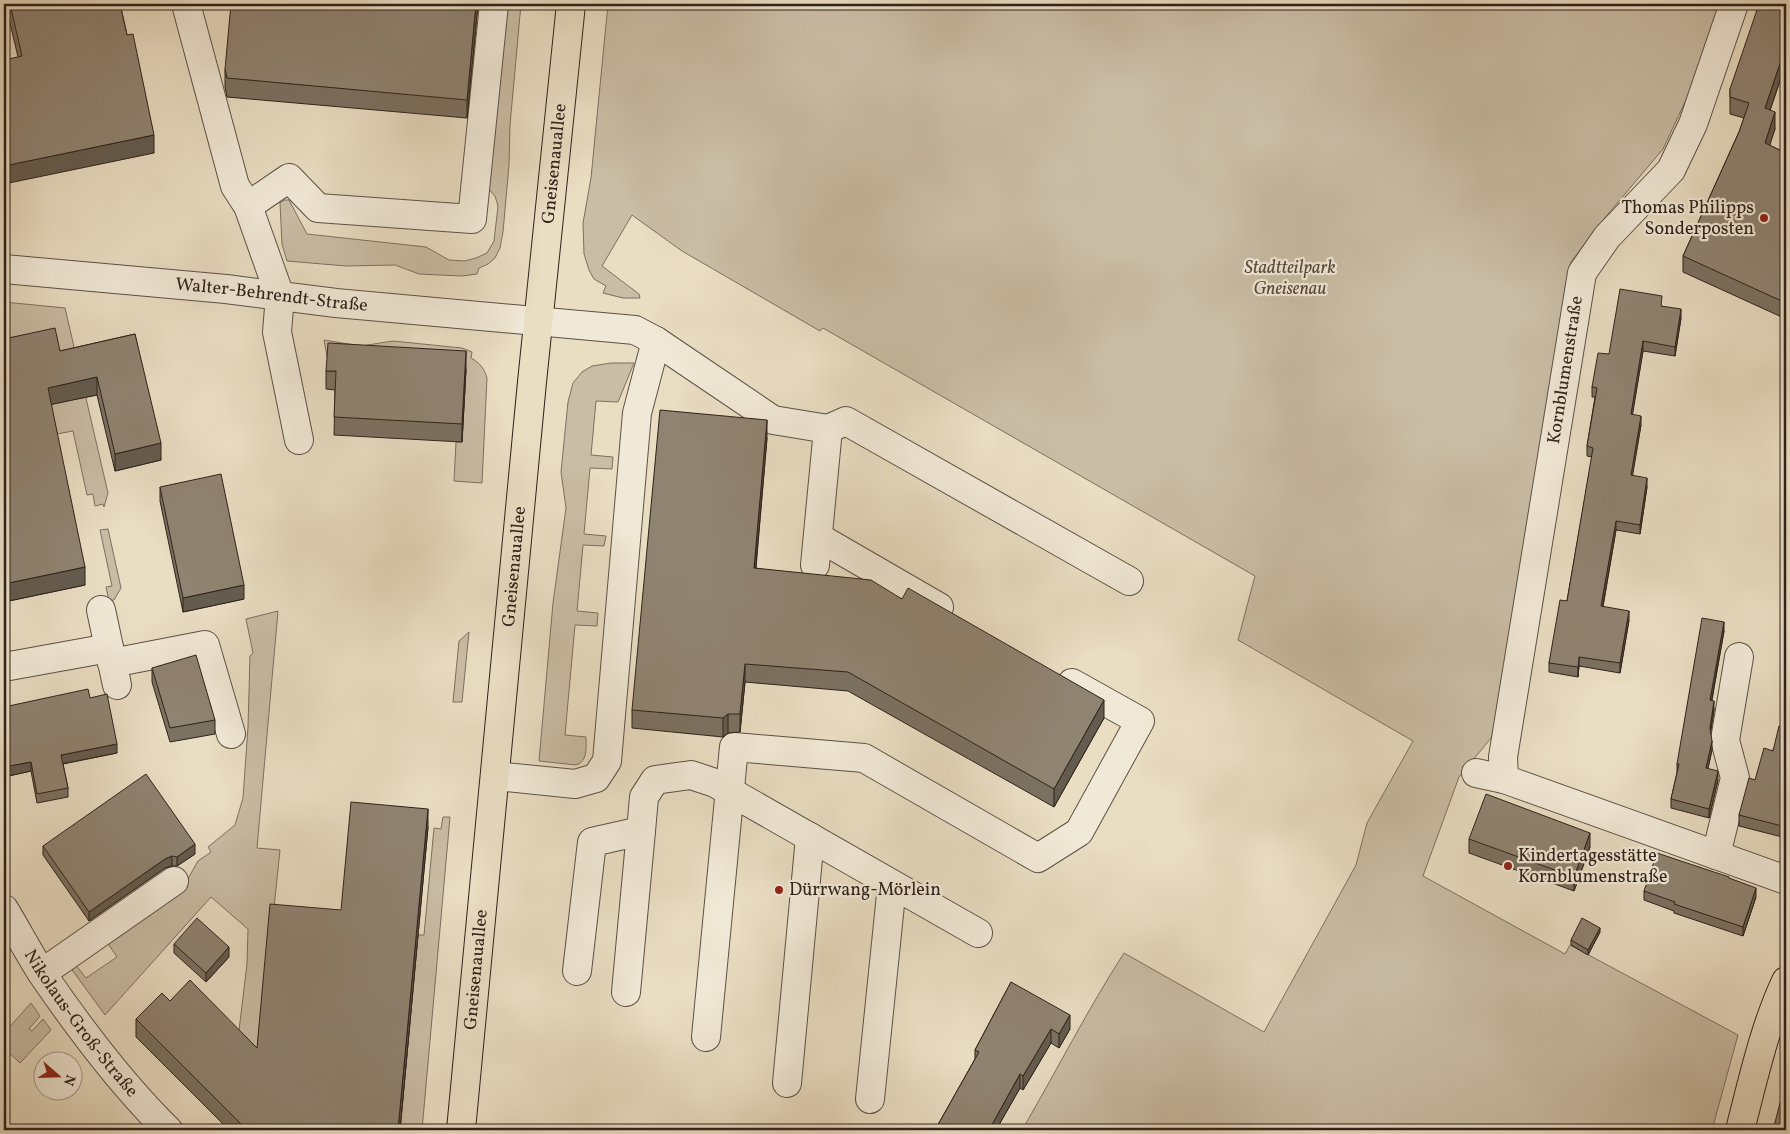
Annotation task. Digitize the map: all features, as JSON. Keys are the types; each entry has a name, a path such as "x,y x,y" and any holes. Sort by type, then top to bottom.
{"main road":[{"name":"Gneisenauallee","path":"461,1130 571,4"},
{"path":"1740,1130 1765,1037 1776,1002 1786,981"}],"street":[{"path":"186,4 235,186 248,206 280,296 277,332 299,440"},
{"path":"248,206 289,178 318,208 472,219 494,4"},
{"name":"Kornblumenstraße","path":"1504,779 1503,756 1582,273 1607,237 1672,170 1693,124 1734,4"},
{"name":"Walter-Behrendt-Straße","path":"4,269 226,289 336,303 635,330 656,341 773,420 828,429"},
{"path":"495,776 574,784 596,778 607,761 637,413 656,341"},
{"path":"815,565 828,429 846,421 1129,581"},
{"path":"818,537 962,620"},
{"path":"100,610 112,665"},
{"path":"4,667 112,665 204,645 230,734"},
{"path":"1716,855 1735,778 1725,740 1739,657"},
{"path":"706,1037 734,747 864,758 1038,858 1079,832 1140,721 1055,673"},
{"path":"1476,773 1504,779 1786,880"},
{"path":"626,992 644,797 655,780 691,775 715,782 978,934"},
{"path":"577,971 592,842 641,831"},
{"path":"787,1083 810,837"},
{"path":"42,973 174,881"},
{"path":"870,1099 892,885"},
{"name":"Nikolaus-Groß-Straße","path":"4,908 42,973 82,1029 124,1082 168,1130"}],"green space":[{"path":"499,4 521,4 503,232 500,248 495,258 479,268 477,274 462,276 419,274 395,265 346,266 287,261 282,244 280,203 284,200 289,200 307,234 426,247 449,260 465,261 487,253 494,241 498,206 495,196 486,186"},
{"name":"Stadtteilpark Gneisenau","path":"608,4 1731,4 1663,149 1598,226 1571,262 1496,732 1459,777 1423,876 1565,954 1570,945 1738,1035 1712,1130 1034,1130 1025,1125 1124,953 1264,1032 1356,865 1367,823 1413,741 1238,640 1255,576 823,328 820,331 682,251 632,215 602,266 639,294 640,298 623,298 603,293 606,286 594,279 584,254 583,223 591,178"},
{"path":"4,302 65,308 108,493 104,507 103,504 95,506 93,494 87,495 73,431 51,435 4,415 68,401 56,344 29,334 4,339"},
{"path":"324,340 361,346 393,341 462,348 472,352 471,358 481,366 487,378 482,483 454,481 456,442 462,442 466,369 328,362"},
{"path":"611,363 634,363 618,402 596,401 591,455 613,457 612,469 590,468 584,534 606,536 604,546 583,545 577,611 598,613 597,626 575,625 565,735 586,737 586,754 583,760 576,765 539,761 553,603 566,508 561,472 568,402 573,383 582,372 592,366"},
{"path":"108,529 121,588 114,600 109,601 106,587 112,586 100,530"},
{"path":"278,611 257,848 280,850 251,1130 227,1130 247,964 248,929 211,897 105,1015 70,967 75,964 86,978 117,957 107,942 181,891 198,861 211,852 208,847 235,825 243,798 250,656 253,653 246,619"},
{"path":"469,632 462,702 453,702 459,641"},
{"path":"443,817 450,817 422,1130 400,1130 418,935 424,935 434,828 441,829"},
{"path":"31,1003 40,1016 29,1029 32,1031 43,1019 51,1030 20,1063 4,1048 4,1033"}],"building":[{"path":"10,4 120,4 127,35 133,34 154,135 4,166 4,60 22,56"},
{"path":"231,4 476,4 467,100 227,78 225,69"},
{"path":"1759,4 1786,4 1786,46 1765,108 1775,112 1765,143 1786,153 1786,303 1683,256 1739,132 1749,103 1730,97 1730,89"},
{"path":"1620,289 1662,296 1661,306 1681,309 1675,347 1643,341 1631,414 1641,416 1631,475 1647,478 1640,525 1616,521 1601,606 1629,611 1620,663 1579,657 1578,667 1549,663 1560,600 1567,601 1593,448 1587,446 1597,388 1592,387 1598,353 1609,354"},
{"path":"55,328 60,351 135,334 161,443 115,454 97,377 48,388 85,567 4,584 4,339"},
{"path":"328,343 466,351 462,424 334,417 336,371 326,371"},
{"path":"660,410 767,420 754,568 871,580 902,599 908,588 1104,700 1054,789 848,672 745,664 740,714 728,714 723,718 632,710"},
{"path":"221,474 244,585 183,598 160,487"},
{"path":"1702,618 1724,622 1710,700 1714,701 1710,728 1712,741 1706,768 1718,771 1709,809 1671,799 1679,764 1677,764"},
{"path":"196,655 215,720 170,728 152,668"},
{"path":"88,689 90,698 107,694 117,744 61,755 68,788 37,794 31,762 4,767 4,707"},
{"path":"1779,726 1786,728 1786,827 1739,815 1749,778 1755,780 1764,748 1773,751"},
{"path":"146,774 195,844 177,857 172,856 165,859 89,912 43,846"},
{"path":"1486,794 1590,833 1574,877 1469,839"},
{"path":"351,802 428,809 398,1130 292,1130 242,1125 136,1019 162,993 170,1001 190,980 257,1048 270,904 341,910"},
{"path":"1657,853 1756,888 1743,927 1674,904 1675,902 1644,891"},
{"path":"197,918 229,947 206,973 174,944"},
{"path":"1582,918 1600,928 1588,950 1571,940"},
{"path":"1011,982 1070,1015 1059,1034 1051,1029 1023,1076 1020,1074 989,1130 935,1130 979,1052 975,1050"},
{"path":"1786,1080 1786,1130 1773,1130"}],"place":[{"name":"Thomas Philipps Sonderposten","path":"1764,218"},
{"name":"Kindertagesstätte Kornblumenstraße","path":"1508,866"},
{"name":"Dürrwang-Mörlein","path":"779,890"}]}
